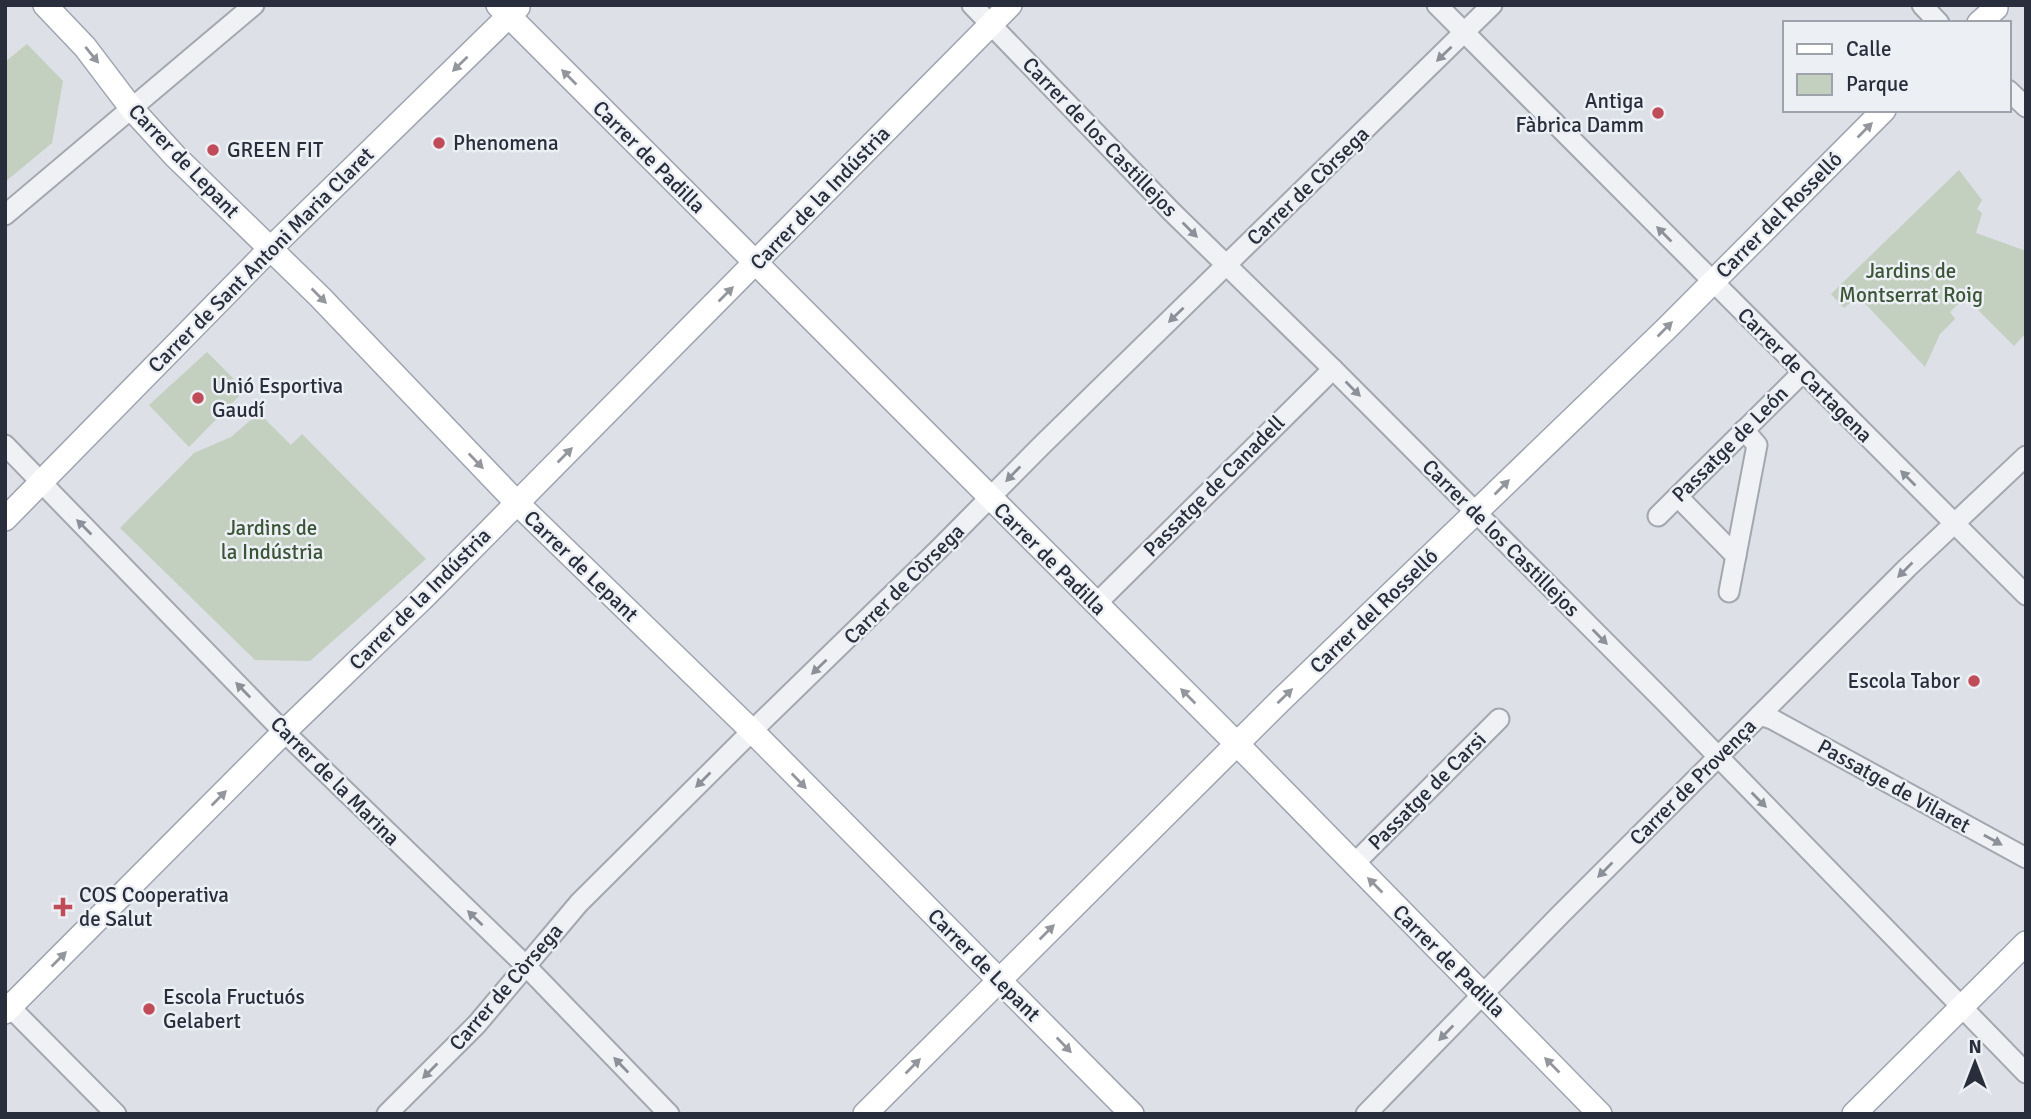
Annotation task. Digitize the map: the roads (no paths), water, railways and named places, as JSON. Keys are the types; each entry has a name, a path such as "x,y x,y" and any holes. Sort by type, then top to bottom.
{"main road":[{"name":"Carrer de Lepant","path":"45,5 85,47 132,109 184,165 320,297 517,503 752,731 1132,1114"},
{"name":"Carrer de la Indústria","path":"7,1007 517,503 1010,5"},
{"name":"Carrer de Sant Antoni Maria Claret","path":"5,519 509,9"},
{"name":"Carrer de Padilla","path":"509,9 755,264 1237,744 1600,1114"},
{"name":"Carrer del Rosselló","path":"865,1114 1237,744 1712,282 1882,112"},
{"path":"1854,1114 2026,943"}],"street":[{"name":"Carrer de los Castillejos","path":"972,5 2026,1073"},
{"name":"Carrer de Cartagena","path":"1437,5 2026,595"},
{"name":"Carrer de Còrsega","path":"387,1114 477,1024 571,911 1492,5"},
{"path":"1922,5 1937,21"},
{"path":"5,215 249,7"},
{"path":"2010,92 2026,107"},
{"name":"Passatge de Canadell","path":"1096,604 1333,369"},
{"name":"Passatge de León","path":"1658,516 1802,373"},
{"path":"1729,592 1757,445 1744,430"},
{"name":"Carrer de la Marina","path":"5,445 284,732 524,965 669,1114"},
{"name":"Carrer de Provença","path":"1366,1114 1760,715 1954,523 2026,456"},
{"path":"1678,497 1736,556"},
{"name":"Passatge de Vilaret","path":"1760,715 1772,719 2026,858"},
{"name":"Passatge de Carsi","path":"1354,864 1499,719"},
{"path":"7,1007 116,1114"}],"place":[{"name":"Antiga Fàbrica Damm","path":"1658,113"},
{"name":"Phenomena","path":"439,143"},
{"name":"GREEN FIT","path":"213,150"},
{"name":"Unió Esportiva Gaudí","path":"198,398"},
{"name":"Escola Tabor","path":"1974,681"},
{"name":"COS Cooperativa de Salut","path":"63,907"},
{"name":"Escola Fructuós Gelabert","path":"149,1009"}],"park label":[{"name":"Jardins de Montserrat Roig","path":"1911,283"},
{"name":"Jardins de la Indústria","path":"272,540"}]}
